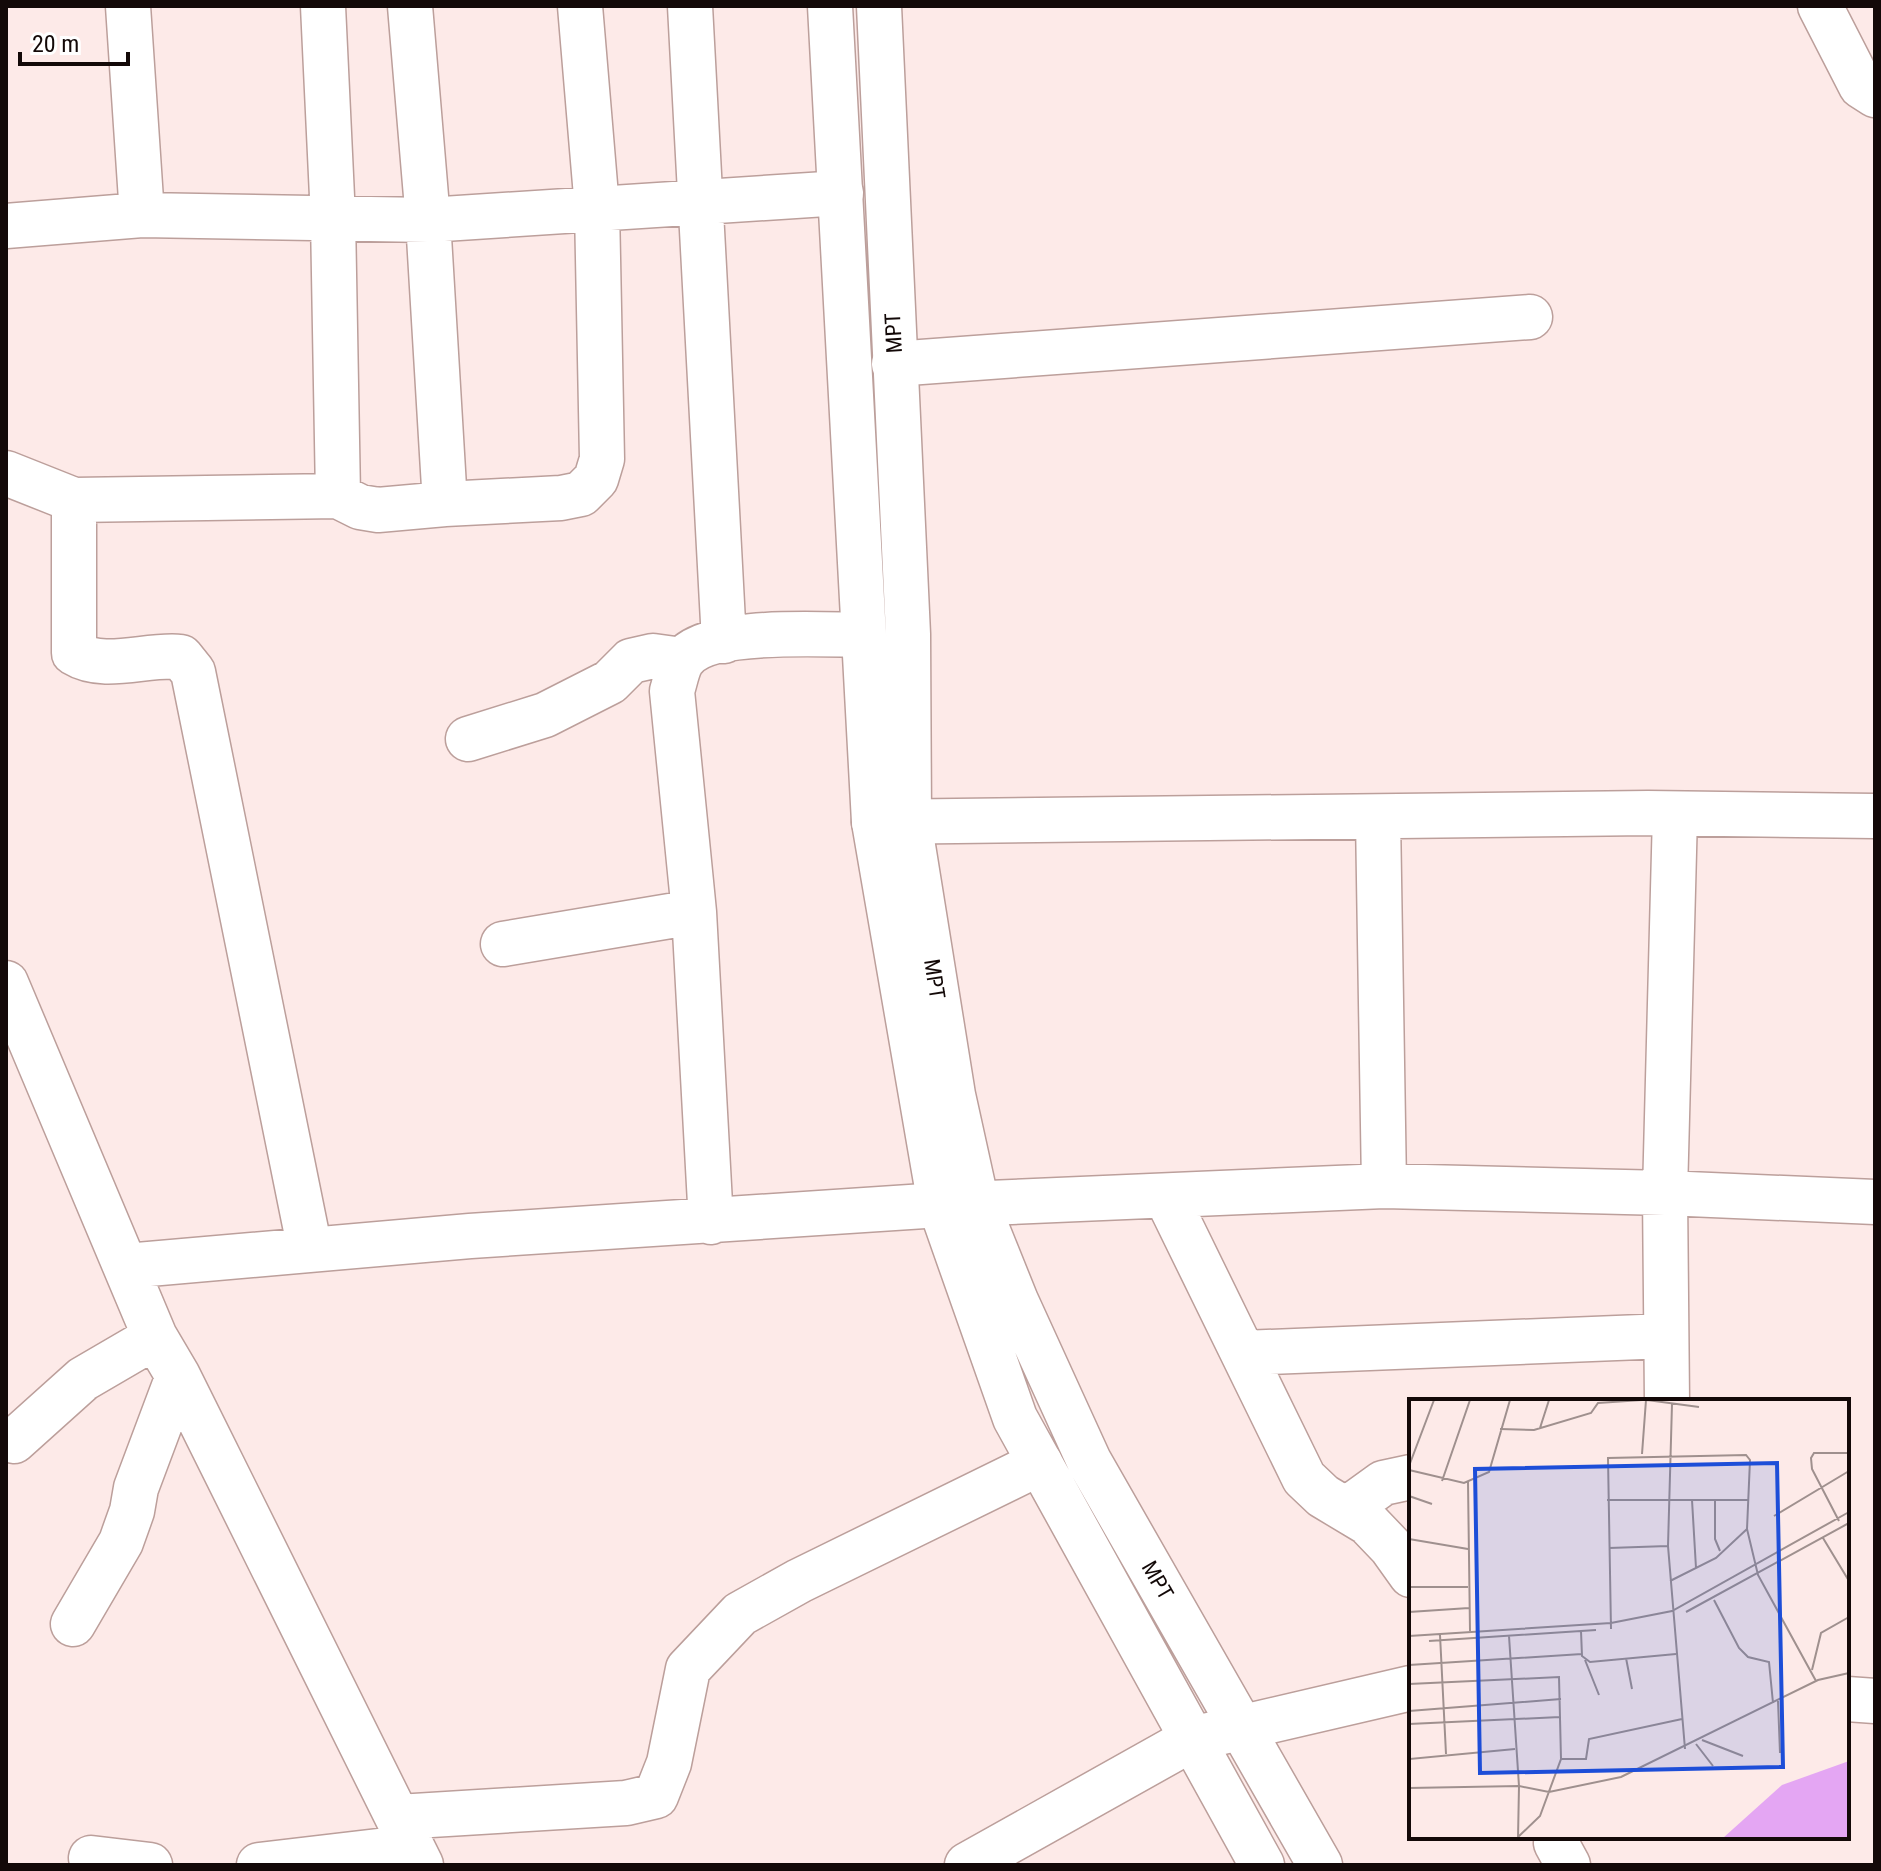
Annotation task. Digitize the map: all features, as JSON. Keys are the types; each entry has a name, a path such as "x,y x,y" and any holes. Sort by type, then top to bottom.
{"street":[{"path":"128,6 142,215"},
{"path":"323,6 333,218 338,496"},
{"path":"410,6 428,220 445,504"},
{"path":"6,473 74,500 338,496 360,507 378,510 561,498 581,494 596,479 602,459 597,208 580,6"},
{"path":"690,6 724,641"},
{"path":"830,6 864,635 891,822 1675,814 1875,816"},
{"name":"MPT","path":"879,6 908,634 891,822 953,1095 959,1205 1016,1301 1089,1461 1320,1865"},
{"path":"1820,6 1861,86 1875,95"},
{"path":"6,226 142,215 428,220 841,193"},
{"path":"894,364 1530,317"},
{"path":"74,500 74,653 97,662 168,655 181,657 193,672 310,1250"},
{"path":"711,1222 694,912 672,691 682,660 709,643 750,635 864,635"},
{"path":"468,739 565,706 610,682 631,661 653,656 682,660"},
{"path":"1667,1399 1665,1193 1675,814"},
{"path":"1378,817 1384,1186"},
{"path":"503,944 694,912"},
{"path":"6,983 155,1337 178,1376 411,1843"},
{"path":"126,1266 470,1236 959,1205 1384,1186 1875,1202"},
{"path":"1166,1196 1304,1478 1323,1496 1368,1523 1409,1572"},
{"path":"959,1205 1015,1418 1262,1865"},
{"path":"1243,1353 1666,1336"},
{"path":"14,1441 83,1379 155,1337"},
{"path":"73,1624 125,1533 136,1488 178,1376"},
{"path":"259,1865 411,1843 656,1796 669,1763 688,1669 740,1614 799,1581 1040,1463"},
{"path":"1347,1509 1383,1483 1409,1477"},
{"path":"967,1865 1192,1739 1409,1688"},
{"path":"1849,1699 1875,1701"},
{"path":"91,1858 150,1865"}]}
